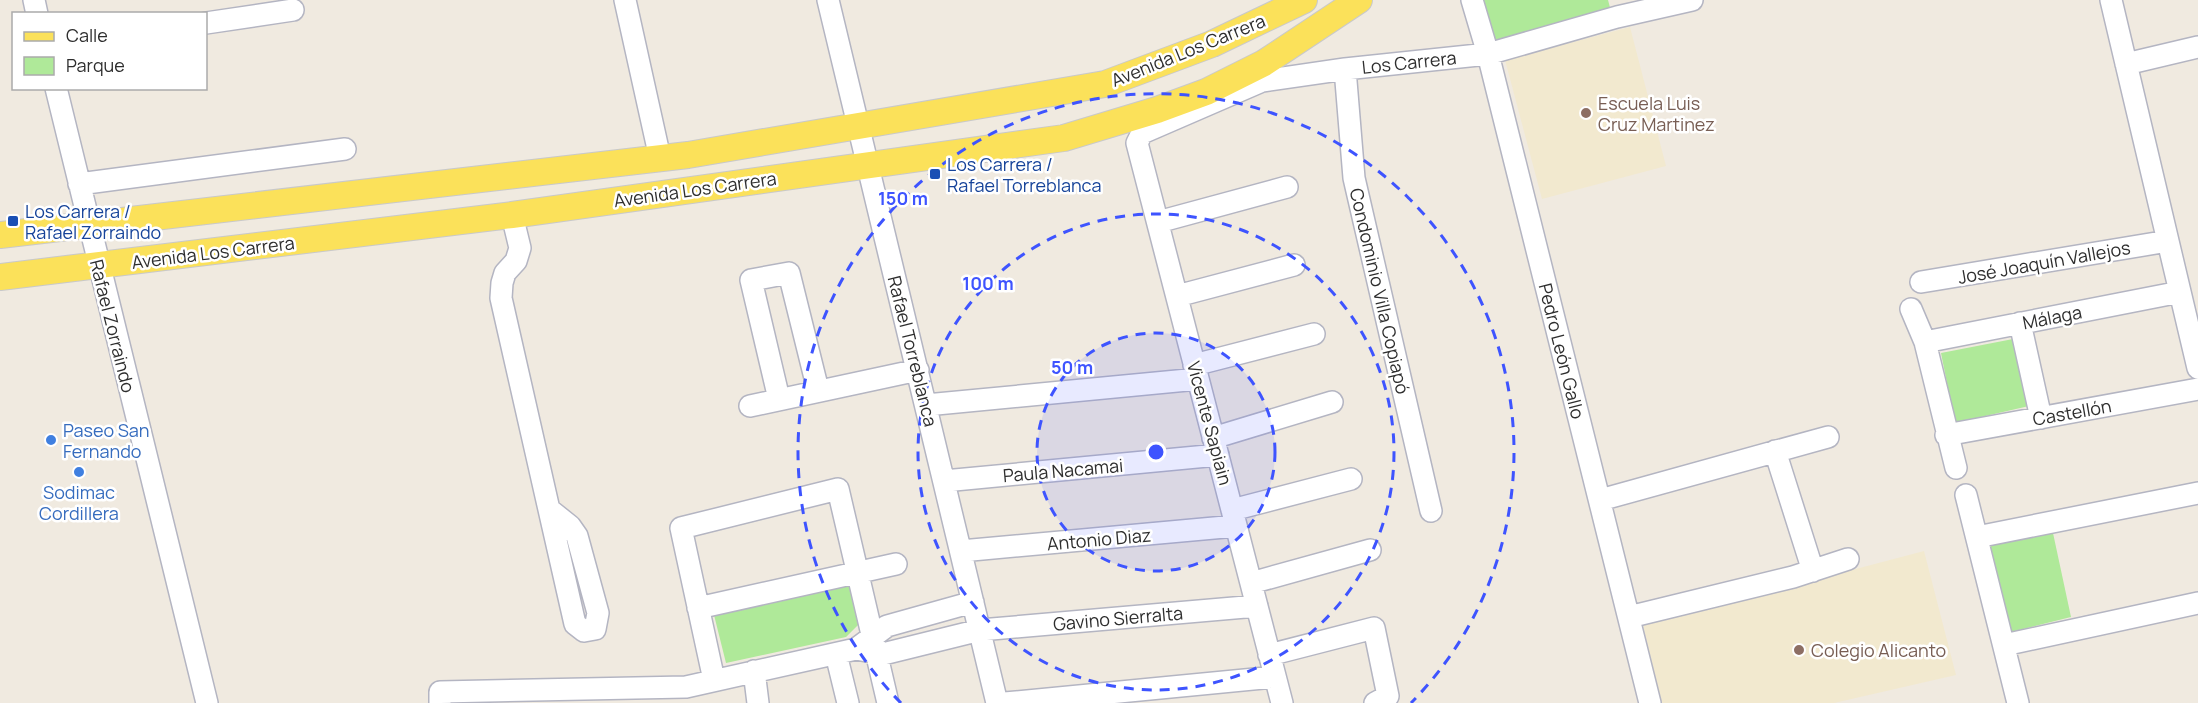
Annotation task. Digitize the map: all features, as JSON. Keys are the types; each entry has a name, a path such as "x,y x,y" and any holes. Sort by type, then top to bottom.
{"main road":[{"name":"Avenida Los Carrera","path":"0,235 688,155 1105,84 1212,44 1304,0"},
{"name":"Avenida Los Carrera","path":"0,277 512,215 1064,138 1157,111 1206,92 1264,63 1359,0"}],"street":[{"path":"625,0 660,158"},
{"name":"Rafael Torreblanca","path":"828,0 997,703"},
{"name":"Pedro León Gallo","path":"1472,0 1488,54 1650,703"},
{"name":"Los Carrera","path":"1137,142 1142,133 1262,81 1345,69 1488,54 1615,9 1692,0"},
{"path":"2111,0 2198,368"},
{"path":"207,23 248,8 293,10"},
{"path":"2127,64 2198,47"},
{"name":"Condominio Villa Copiapó","path":"1345,69 1354,178 1431,511"},
{"name":"Rafael Zorraindo","path":"56,90 207,703"},
{"name":"Vicente Sapiain","path":"1137,142 1282,703"},
{"path":"79,184 345,149"},
{"path":"1158,222 1287,187"},
{"path":"512,215 520,249 516,261 506,273 502,283 501,298 576,624 584,631 595,629 598,613 577,536 570,526 550,510"},
{"name":"José Joaquín Vallejos","path":"1921,282 2168,241"},
{"path":"1177,296 1294,265"},
{"path":"779,399 751,280 789,273 818,390"},
{"name":"Málaga","path":"1925,342 2180,292"},
{"path":"1911,309 1925,342 1946,435 1956,468"},
{"path":"2020,323 2042,418"},
{"path":"926,405 1196,372 1314,334"},
{"path":"750,406 918,370"},
{"name":"Castellón","path":"1946,435 2198,389"},
{"name":"Paula Nacamai","path":"944,481 1216,447 1332,402"},
{"path":"1600,500 1828,437"},
{"path":"1775,452 1814,571"},
{"name":"Antonio Diaz","path":"961,551 1234,518 1351,478"},
{"path":"714,680 681,528 838,489 857,572 860,648 848,703"},
{"path":"1977,537 2198,493"},
{"path":"1966,495 2018,703"},
{"path":"1251,583 1370,550"},
{"path":"1629,617 1793,578 1848,559"},
{"path":"698,608 896,564"},
{"path":"440,698 657,695 860,648 887,626 973,602"},
{"path":"2004,645 2198,603"},
{"name":"Gavino Sierralta","path":"860,648 883,654 980,630 1257,606"},
{"path":"1269,655 1374,628 1388,696 1375,703"},
{"path":"860,648 888,703"},
{"path":"754,671 758,703"},
{"path":"1005,703 1275,677"}],"shaded area":[{"name":"Escuela Luis Cruz Martinez","path":"1630,27 1666,166 1542,199 1505,60"},
{"name":"Colegio Alicanto","path":"1924,551 1956,675 1834,703 1661,703 1643,625"}],"green space":[{"path":"1479,0 1608,0 1612,15 1495,48"},
{"path":"2013,339 2029,406 1955,423 1941,353"},
{"path":"2053,533 2071,617 2011,632 1990,544"},
{"path":"850,582 859,624 846,637 726,663 714,615"}],"place":[{"name":"Escuela Luis Cruz Martinez","path":"1586,113"},
{"name":"Los Carrera / Rafael Torreblanca","path":"935,174"},
{"name":"Los Carrera / Rafael Zorraindo","path":"13,221"},
{"name":"Paseo San Fernando","path":"51,440"},
{"name":"Sodimac Cordillera","path":"79,472"},
{"name":"Colegio Alicanto","path":"1799,650"}]}
